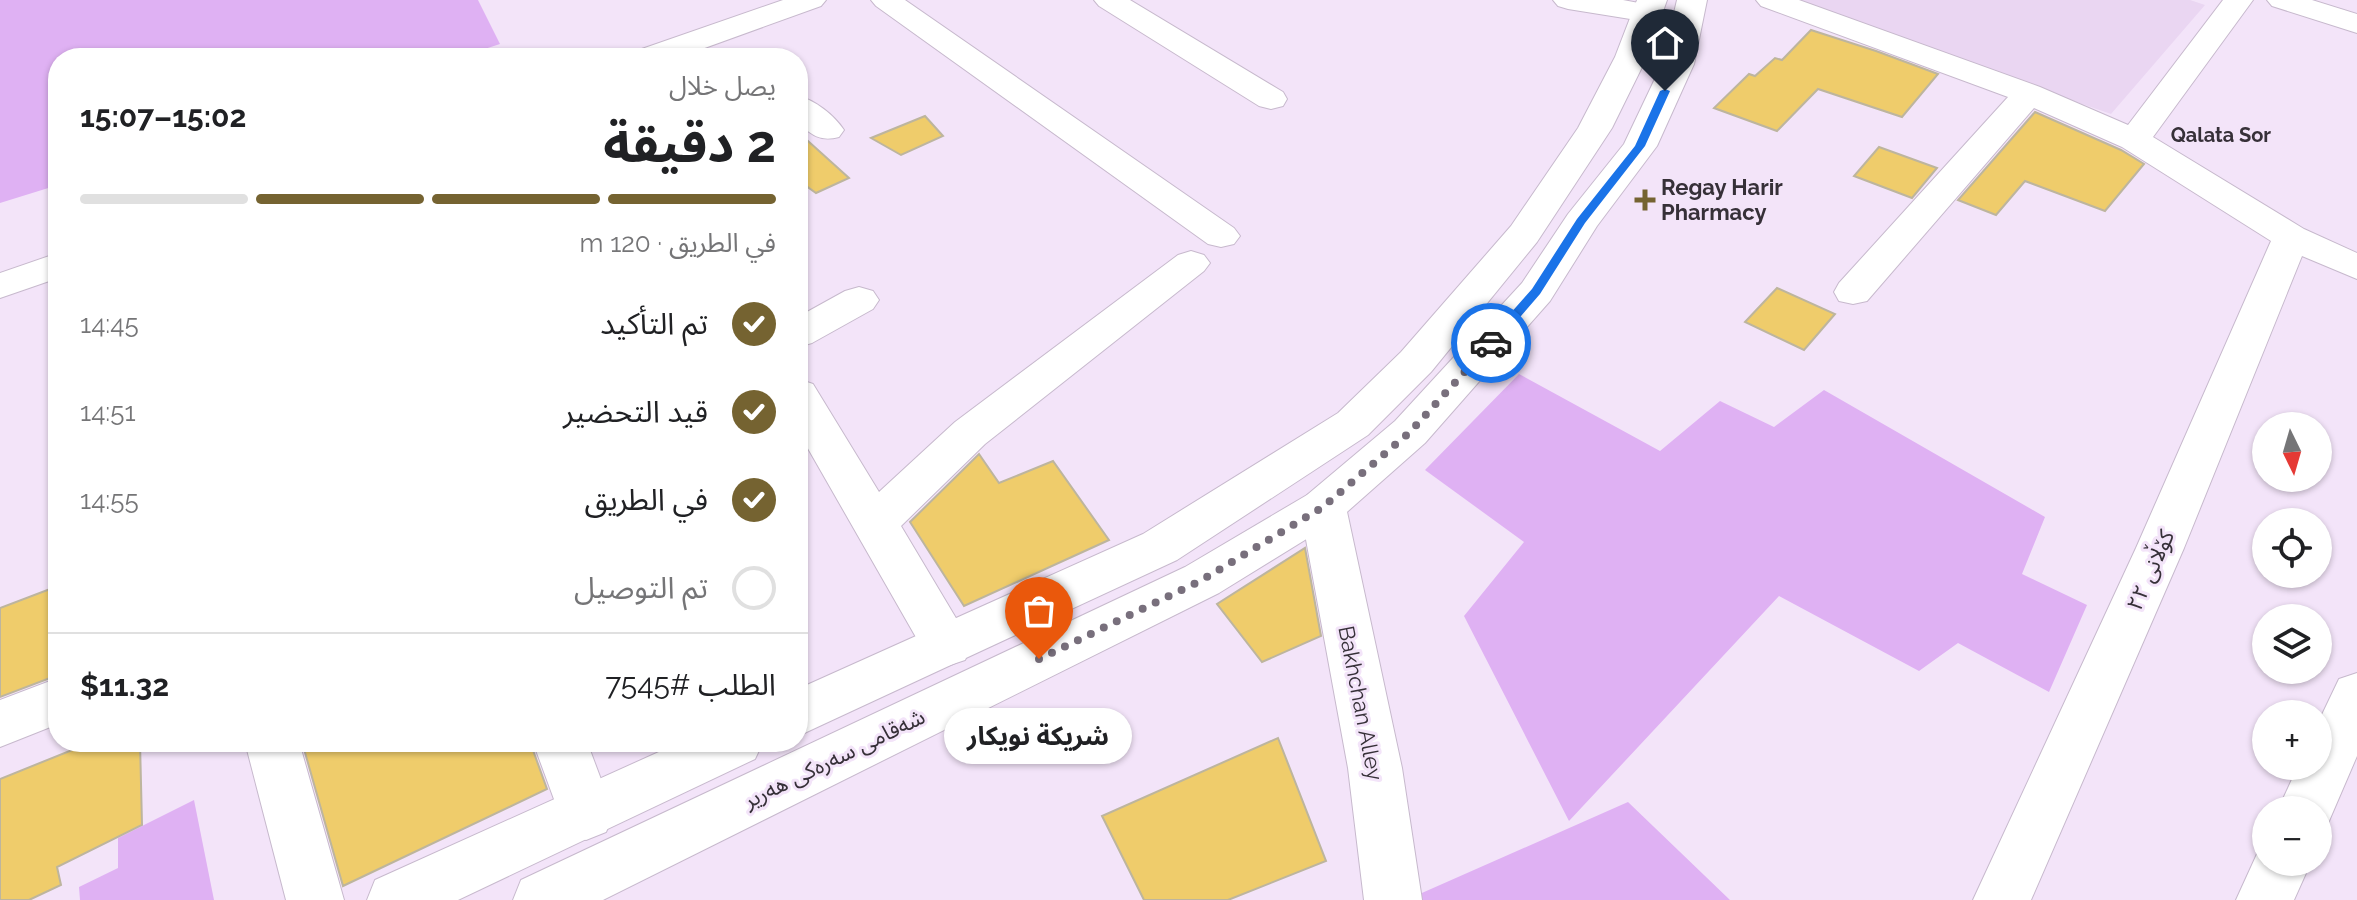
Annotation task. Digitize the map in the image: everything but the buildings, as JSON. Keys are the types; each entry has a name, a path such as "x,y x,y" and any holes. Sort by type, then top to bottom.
{"street":[{"path":"676,48 811,0"},
{"path":"874,524 970,433 1206,250 886,0"},
{"path":"1109,0 1271,99"},
{"path":"1568,0 1665,4"},
{"path":"1771,0 2029,94 2134,140 2291,237 2357,267"},
{"path":"2134,140 2238,0"},
{"path":"2282,0 2357,24"},
{"path":"808,708 1160,547 1353,424 1416,362 1524,234 1595,128 1631,57 1665,4"},
{"name":"شەقامی سەرەکی هەریر","path":"542,900 1202,580 1323,507 1410,432 1536,292 1581,222 1640,146 1678,64 1665,4"},
{"path":"713,35 728,48"},
{"path":"1853,292 2029,94"},
{"path":"808,114 827,130"},
{"name":"کۆڵانی ٢٢","path":"2002,900 2160,548 2291,237"},
{"path":"0,286 48,269"},
{"path":"808,328 859,300"},
{"path":"808,411 947,645"},
{"name":"Bakhchan Alley","path":"1323,507 1375,768 1393,900"},
{"path":"2312,796 2357,695"},
{"path":"0,724 48,704"},
{"path":"275,752 315,900"},
{"path":"564,752 586,814"},
{"path":"396,900 715,752"},
{"path":"2265,900 2276,876"}],"shaded area":[{"path":"0,0 478,0 500,44 488,48 48,48 48,188 0,203"},
{"path":"1784,0 2190,0 2205,5 2111,114"},
{"path":"1519,374 1660,451 1720,401 1774,427 1824,390 2045,517 2022,574 2087,605 2049,692 1958,643 1919,671 1779,596 1569,821 1464,616 1524,542 1425,470"},
{"path":"194,800 214,900 80,900 79,887 118,868 118,838"},
{"path":"1628,802 1730,900 1406,900"}],"way so far":[{"path":"1039,659 1202,580 1323,507 1410,432 1491,343"}],"place":[{"name":"Regay Harir Pharmacy","path":"1645,200"},
{"name":"شريكة نويكار","path":"1039,659"}],"district":[{"name":"Qalata Sor","path":"2221,135"}],"route":[{"path":"1491,343 1536,292 1581,222 1640,146 1665,91"}]}
